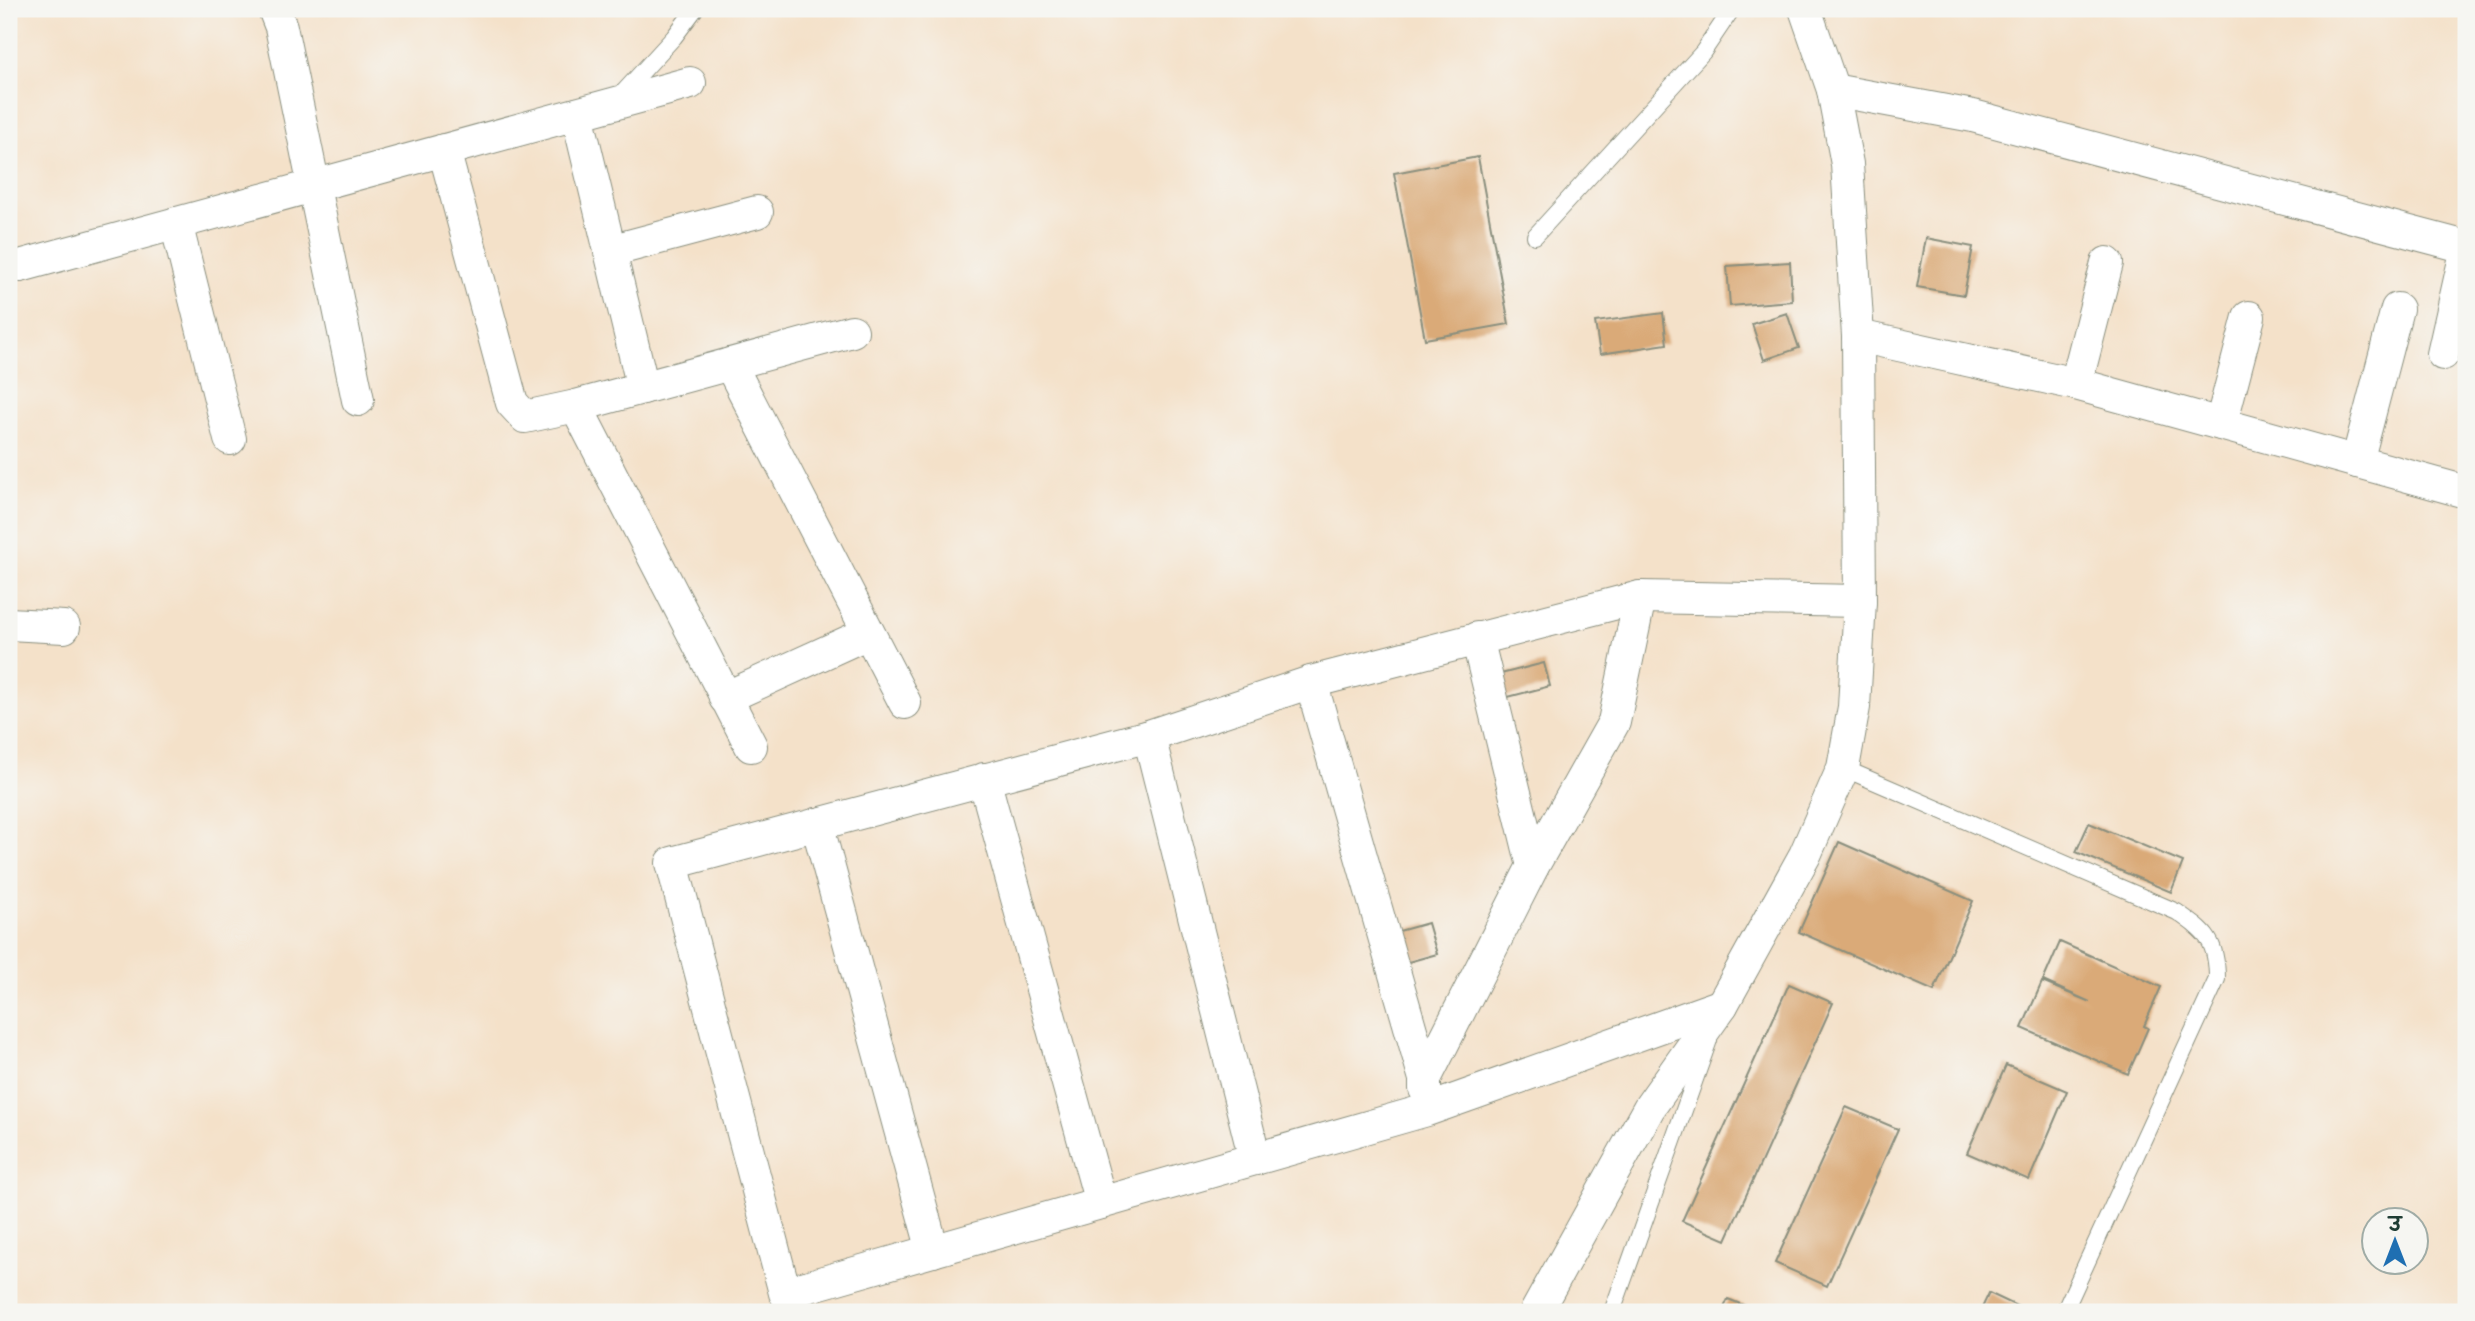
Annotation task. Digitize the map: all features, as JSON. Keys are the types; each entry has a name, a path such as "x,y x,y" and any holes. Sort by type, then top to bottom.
{"street":[{"path":"274,9 281,27 358,400"},
{"path":"1536,1312 1649,1108 1722,1004 1805,855 1843,768 1854,707 1860,601 1858,336 1847,164 1833,90 1805,9"},
{"path":"20,266 690,83"},
{"path":"1833,90 1973,116 2466,250 2443,354"},
{"path":"577,114 643,388"},
{"path":"444,150 512,403 525,417 576,406 852,331"},
{"path":"610,251 757,212"},
{"path":"176,223 230,439"},
{"path":"2076,384 2107,263"},
{"path":"2357,462 2397,309"},
{"path":"2221,424 2249,317"},
{"path":"1858,336 2076,384 2466,492"},
{"path":"730,364 905,703"},
{"path":"576,406 751,746"},
{"path":"1722,1004 1427,1110 785,1293 672,863 1149,736 1311,682 1640,597 1860,601"},
{"path":"1424,1079 1534,866 1614,722 1640,597"},
{"path":"9,624 64,627"},
{"path":"725,698 868,633"},
{"path":"1477,638 1534,866"},
{"path":"1311,682 1424,1079 1427,1110"},
{"path":"1149,736 1255,1159"},
{"path":"984,779 1101,1203"},
{"path":"817,824 933,1251"}],"lane":[{"path":"613,104 674,37 695,9"},
{"path":"1535,236 1703,52 1732,9"},
{"path":"1843,768 2177,912 2201,929 2217,954 2217,979 2064,1312"},
{"path":"1612,1312 1722,1004"}],"building":[{"path":"1478,157 1509,324 1425,339 1394,173"},
{"path":"1926,238 1973,247 1964,295 1917,287"},
{"path":"1790,262 1792,301 1730,306 1727,266"},
{"path":"1663,313 1667,344 1600,354 1595,322"},
{"path":"1787,313 1799,348 1764,360 1752,324"},
{"path":"1544,663 1550,686 1504,698 1497,675"},
{"path":"2089,823 2183,862 2171,892 2076,852"},
{"path":"1839,842 1973,901 1934,991 1799,932"},
{"path":"1428,923 1437,954 1401,964 1392,933"},
{"path":"2060,942 2161,987 2144,1026 2148,1028 2128,1074 2022,1028 2042,982 2090,1002 2043,981"},
{"path":"1789,984 1833,1003 1726,1240 1682,1221"},
{"path":"2006,1065 2067,1091 2029,1180 1967,1153"},
{"path":"1846,1107 1898,1129 1827,1286 1775,1263"},
{"path":"1989,1293 2025,1310 2024,1312 1980,1312"},
{"path":"1728,1299 1760,1312 1722,1312"}]}
